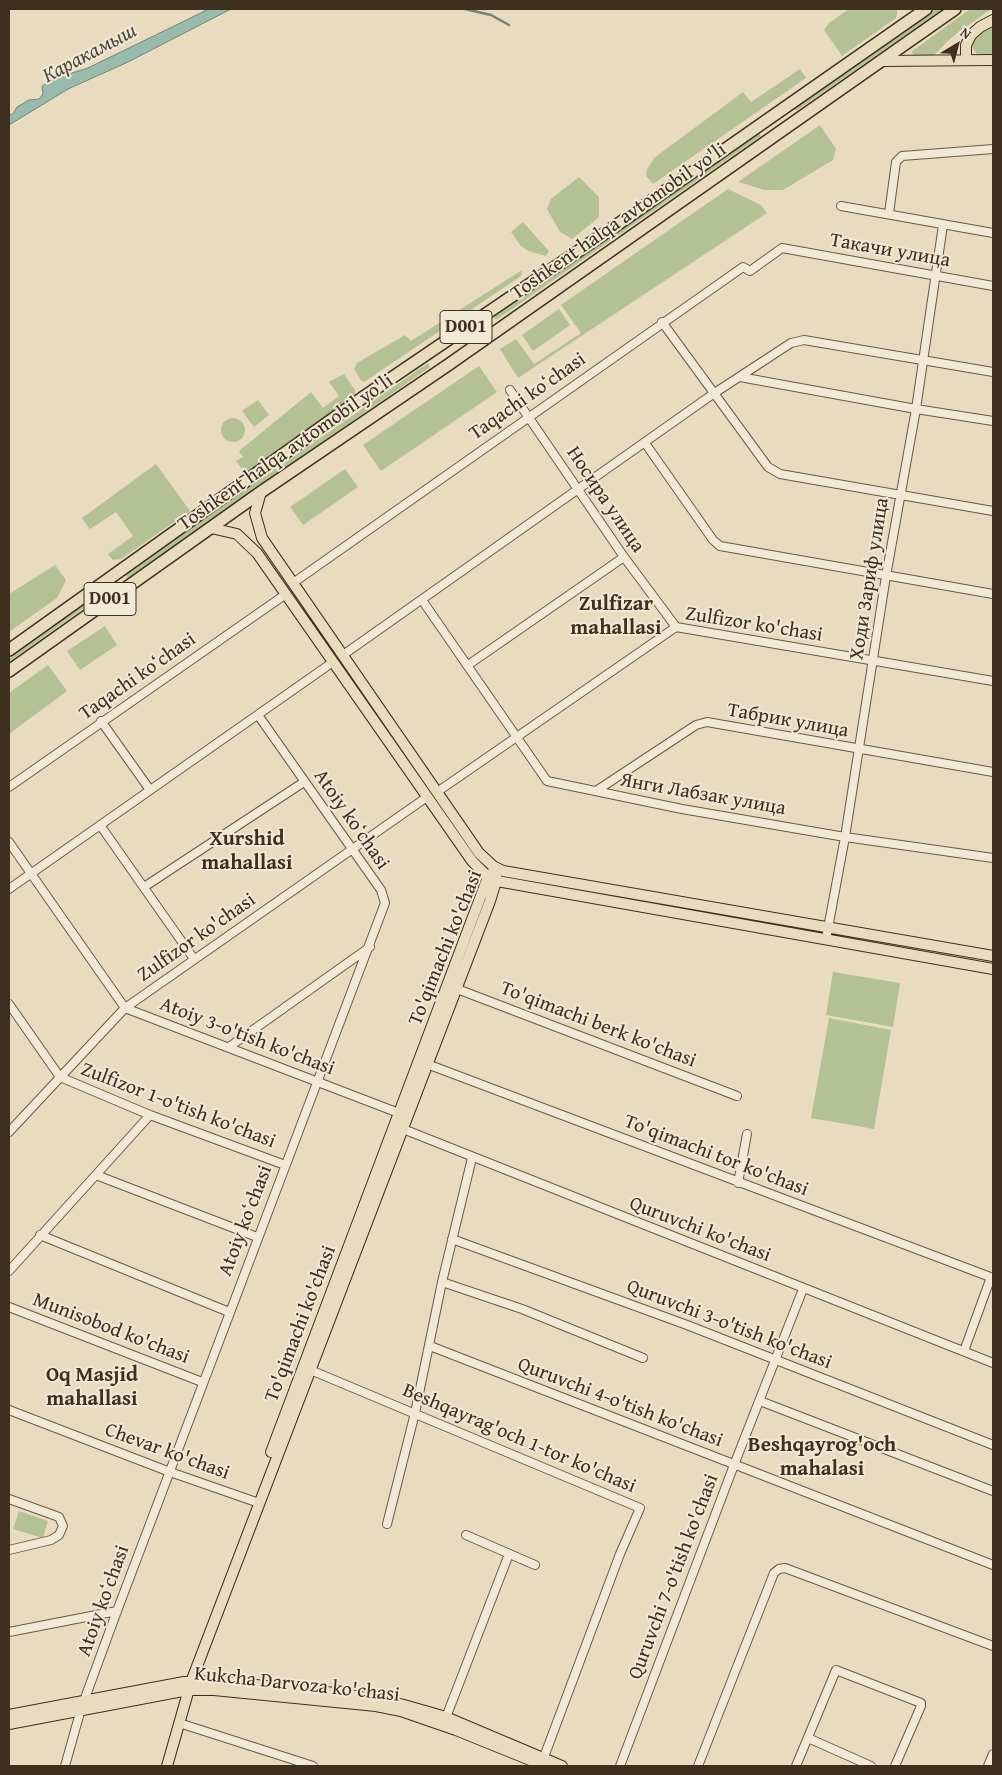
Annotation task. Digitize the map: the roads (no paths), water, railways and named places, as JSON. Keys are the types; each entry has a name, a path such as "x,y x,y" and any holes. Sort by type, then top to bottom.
{"highway":[{"name":"Toshkent halqa avtomobil yo'li","path":"9,650 436,348 926,9"},
{"name":"Toshkent halqa avtomobil yo'li","path":"9,671 261,492 448,365 954,9"},
{"path":"774,115 784,129"},
{"path":"482,317 492,333"},
{"path":"436,348 448,365"},
{"path":"112,576 122,591"}],"main road":[{"path":"966,60 966,45 971,35 980,27 993,20"},
{"path":"881,61 993,60"},
{"path":"261,492 255,506 255,518 262,538 479,852 496,868 503,871 993,956"},
{"path":"211,528 237,534 262,560 472,861 492,879 993,969"},
{"path":"262,560 272,553"},
{"name":"To'qimachi ko'chasi","path":"169,1766 188,1685 224,1586 496,868"},
{"name":"To'qimachi ko'chasi","path":"403,1114 427,1064 452,986"},
{"name":"Kukcha Darvoza ko'chasi","path":"9,1715 83,1705 216,1681 345,1694 382,1700 444,1721 545,1762 562,1766"},
{"name":"Kukcha Darvoza ko'chasi","path":"9,1724 83,1705"}],"street":[{"path":"890,213 896,162 902,156 993,149"},
{"name":"Такачи улица","path":"841,206 890,213 943,225 993,233"},
{"name":"Ходи Зариф улица","path":"826,939 845,837 857,750 916,409 943,225"},
{"name":"Такачи улица","path":"782,248 993,286"},
{"name":"Taqachi koʻchasi","path":"293,584 662,322 743,267 750,271 782,248"},
{"path":"662,322 768,467 780,474 993,510"},
{"path":"343,655 713,394 797,340 993,372"},
{"path":"740,377 916,409 993,420"},
{"name":"Носира улица","path":"510,390 624,557 676,627"},
{"path":"645,443 718,544 993,594"},
{"path":"468,665 624,557"},
{"name":"Taqachi koʻchasi","path":"9,787 101,721 286,594"},
{"name":"Янги Лабзак улица","path":"422,600 547,780 682,809 845,837 993,858"},
{"name":"Zulfizor ko'chasi","path":"438,792 676,627 993,681"},
{"path":"9,889 333,662"},
{"name":"Atoiy koʻchasi","path":"65,1766 83,1705 117,1610 316,1081 384,908 385,898 258,715"},
{"path":"101,721 150,790"},
{"name":"Табрик улица","path":"596,791 696,725 707,722 857,750 993,772"},
{"path":"144,887 304,782"},
{"name":"Zulfizor ko'chasi","path":"9,1132 125,1008 427,796"},
{"path":"100,825 194,959"},
{"path":"9,842 125,1008"},
{"path":"229,1047 370,947"},
{"name":"To'qimachi berk ko'chasi","path":"452,986 737,1096"},
{"path":"9,1004 60,1077"},
{"name":"Atoiy 3-o'tish ko'chasi","path":"125,1008 403,1114"},
{"name":"To'qimachi tor ko'chasi","path":"427,1064 738,1183 992,1277"},
{"name":"Zulfizor 1-o'tish ko'chasi","path":"60,1077 150,1114 285,1165"},
{"path":"9,1271 150,1114"},
{"name":"Quruvchi ko'chasi","path":"398,1128 993,1363"},
{"path":"738,1183 747,1134"},
{"path":"387,1524 415,1413 442,1282 472,1158"},
{"path":"96,1175 257,1237"},
{"path":"40,1235 229,1312"},
{"name":"Quruvchi 3-o'tish ko'chasi","path":"452,1239 688,1325 993,1445"},
{"path":"964,1351 992,1277"},
{"path":"442,1282 522,1309 643,1358"},
{"name":"Quruvchi 7-o'tish ko'chasi","path":"620,1766 803,1288"},
{"name":"Munisobod ko'chasi","path":"9,1307 202,1382"},
{"name":"Quruvchi 4-o'tish ko'chasi","path":"430,1346 993,1565"},
{"name":"Beshqayrag'och 1-tor ko'chasi","path":"307,1369 640,1508 620,1554 545,1762"},
{"path":"760,1401 993,1491"},
{"name":"Chevar ko'chasi","path":"9,1410 170,1472 256,1502"},
{"path":"9,1499 59,1517 62,1522 61,1531 51,1540 9,1550"},
{"path":"466,1535 535,1565"},
{"path":"444,1721 509,1554"},
{"path":"698,1766 774,1573 779,1569 785,1568 993,1646"},
{"path":"9,1632 117,1610"},
{"path":"796,1766 834,1672 839,1670 921,1703 895,1766"},
{"path":"178,1723 313,1766"},
{"path":"808,1738 871,1766"},
{"path":"988,1766 993,1754"}],"waterway":[{"path":"465,9 491,15 509,25"}],"district":[{"name":"Zulfizar mahallasi","path":"616,617"},
{"name":"Xurshid mahallasi","path":"247,852"},
{"name":"Oq Masjid mahallasi","path":"92,1388"},
{"name":"Beshqayrog'och mahalasi","path":"822,1458"}],"water label":[{"name":"Каракамыш","path":"90,54"}]}
